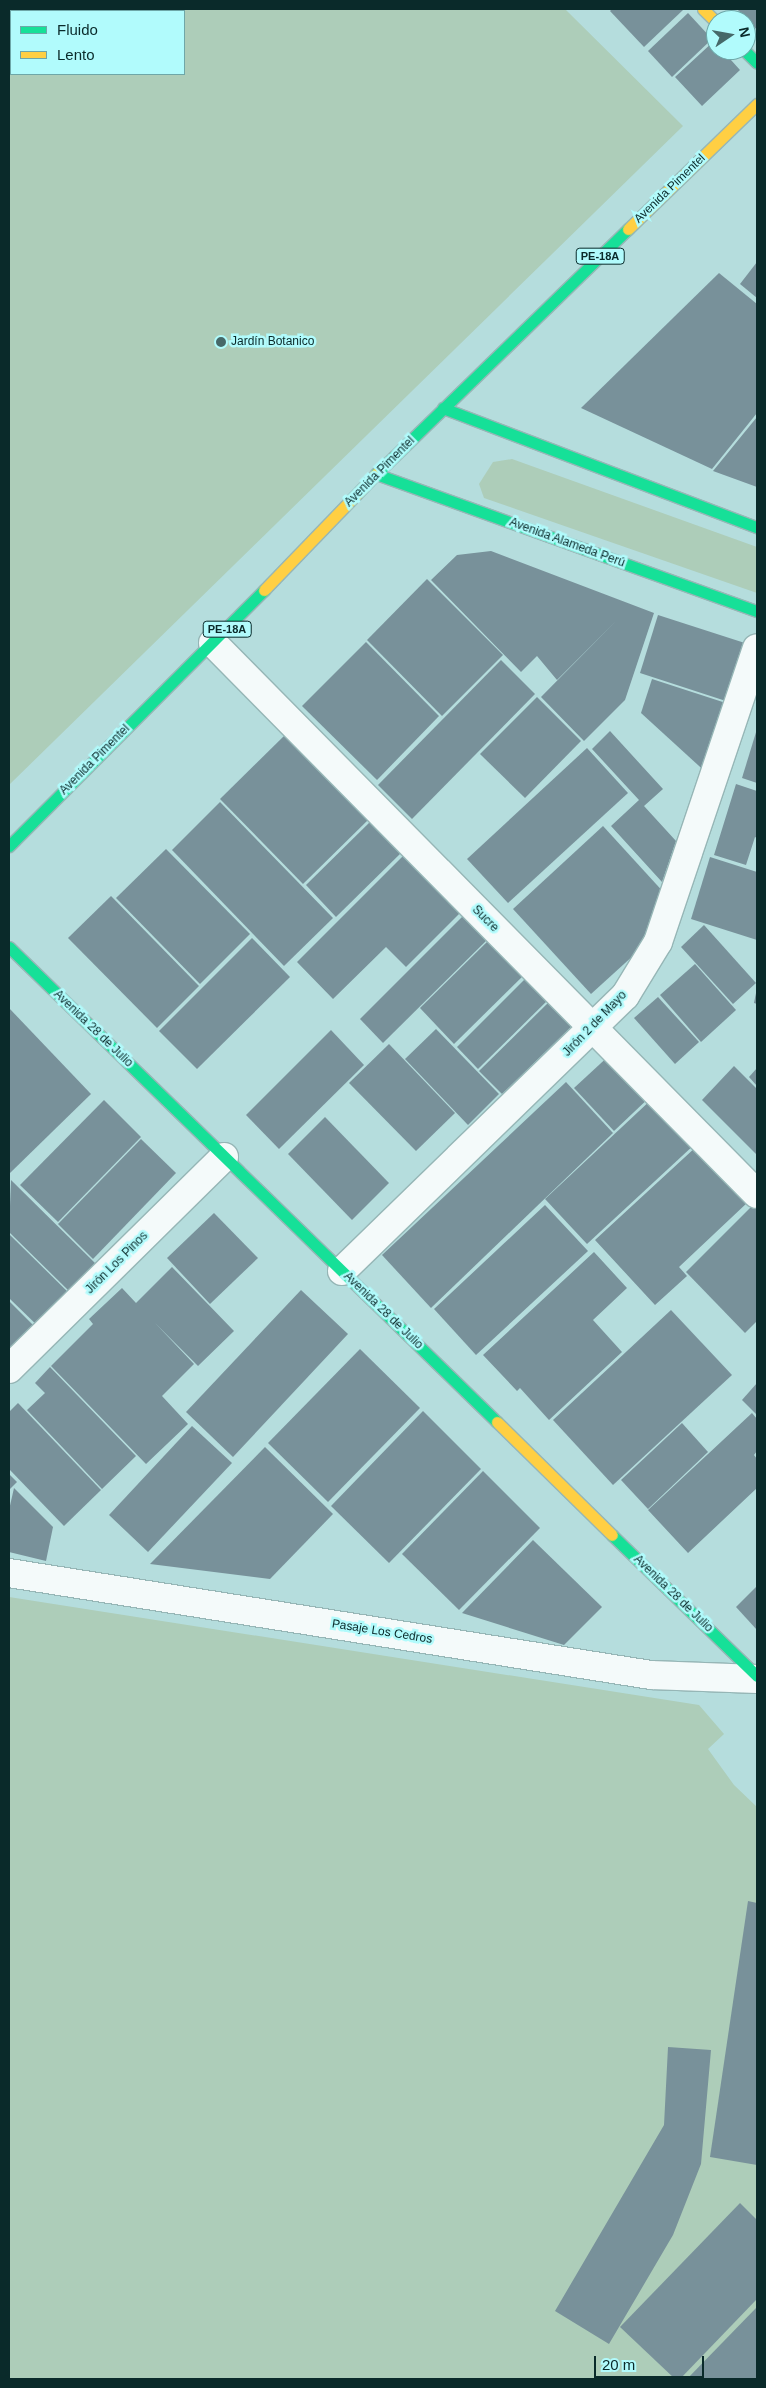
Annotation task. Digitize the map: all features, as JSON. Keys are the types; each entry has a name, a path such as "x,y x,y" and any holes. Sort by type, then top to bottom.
{"main road":[{"name":"Avenida Pimentel","path":"9,846 213,643 376,474 757,104"},
{"path":"443,408 757,527"},
{"name":"Avenida Alameda Perú","path":"376,474 757,611"},
{"name":"Avenida 28 de Julio","path":"9,947 757,1678"}],"street":[{"name":"Sucre","path":"213,643 757,1194"},
{"name":"Jirón 2 de Mayo","path":"342,1271 625,996 658,942 757,648"},
{"name":"Jirón Los Pinos","path":"9,1370 224,1157"},
{"name":"Pasaje Los Cedros","path":"9,1573 651,1675 757,1678"}],"green space":[{"path":"9,9 565,9 683,126 9,785"},
{"path":"512,459 757,547 757,593 484,498 479,484 493,462"},
{"path":"9,1597 699,1705 724,1734 708,1749 734,1785 757,1807 757,2345 722,2379 9,2379"}],"building":[{"path":"612,9 683,10 644,47 610,11"},
{"path":"757,9 757,30 756,10 738,10"},
{"path":"688,13 706,32 706,45 672,77 648,51"},
{"path":"706,48 706,60 731,60 740,70 702,106 675,77"},
{"path":"757,262 757,298 740,284"},
{"path":"719,273 757,304 757,413 712,469 581,408"},
{"path":"757,417 757,487 713,471"},
{"path":"491,551 654,613 625,700 584,741 541,697 616,621 557,680 537,656 521,672 431,580 457,555"},
{"path":"427,579 503,655 442,716 367,640"},
{"path":"658,615 751,645 732,703 640,673"},
{"path":"366,642 439,716 377,780 302,706"},
{"path":"501,660 535,694 412,819 378,785"},
{"path":"652,679 735,706 710,776 641,713"},
{"path":"537,697 581,741 525,798 480,754"},
{"path":"757,729 757,783 742,778"},
{"path":"610,731 663,789 644,806 676,841 662,882 611,826 639,800 592,749"},
{"path":"286,734 369,819 303,884 220,799"},
{"path":"587,748 628,793 508,903 467,859"},
{"path":"736,784 757,791 757,838 755,837 746,865 714,855"},
{"path":"220,802 333,918 284,966 172,850"},
{"path":"373,819 404,850 336,917 306,885"},
{"path":"603,826 667,896 646,944 591,994 513,909"},
{"path":"166,849 250,934 200,984 116,898"},
{"path":"405,854 462,911 406,967 386,947 333,999 297,962"},
{"path":"710,857 757,872 757,940 691,919"},
{"path":"111,896 199,986 157,1028 68,938"},
{"path":"468,911 492,935 383,1043 360,1019"},
{"path":"704,925 756,983 733,1004 681,947"},
{"path":"492,937 527,972 454,1044 420,1008"},
{"path":"252,938 290,977 197,1069 159,1031"},
{"path":"695,964 736,1010 701,1042 660,995"},
{"path":"530,974 552,996 478,1069 457,1047"},
{"path":"757,988 757,1004 754,1003"},
{"path":"658,997 699,1042 675,1064 634,1018"},
{"path":"553,998 576,1022 502,1094 479,1071"},
{"path":"9,1008 91,1094 9,1174"},
{"path":"436,1029 499,1094 468,1125 405,1059"},
{"path":"331,1030 364,1065 279,1149 246,1115"},
{"path":"389,1044 455,1113 416,1151 349,1083"},
{"path":"613,1052 652,1095 614,1131 574,1088"},
{"path":"734,1066 757,1089 757,1155 702,1100"},
{"path":"757,1068 757,1086 749,1077"},
{"path":"566,1082 613,1133 431,1308 382,1255"},
{"path":"653,1098 695,1144 587,1244 545,1199"},
{"path":"104,1100 141,1137 58,1222 20,1185"},
{"path":"325,1117 389,1183 352,1220 288,1154"},
{"path":"141,1139 176,1173 93,1259 58,1224"},
{"path":"697,1146 748,1202 679,1267 687,1276 655,1305 595,1240"},
{"path":"11,1180 98,1266 71,1293 9,1232"},
{"path":"757,1201 757,1321 745,1333 686,1272"},
{"path":"545,1205 588,1251 476,1355 434,1309"},
{"path":"214,1213 258,1258 210,1304 167,1258"},
{"path":"9,1234 75,1299 44,1332 9,1298"},
{"path":"594,1252 627,1288 593,1320 622,1352 549,1420 520,1388 517,1391 483,1355"},
{"path":"172,1267 234,1331 198,1366 155,1323 194,1364 162,1396 188,1424 146,1464 51,1366 93,1324 89,1319 122,1288 136,1303"},
{"path":"301,1290 348,1334 233,1457 186,1412"},
{"path":"9,1301 33,1325 9,1350"},
{"path":"671,1310 732,1375 613,1485 553,1420"},
{"path":"360,1349 420,1408 328,1502 268,1443"},
{"path":"50,1367 136,1456 102,1489 27,1410 45,1393 35,1383"},
{"path":"757,1383 757,1415 742,1400"},
{"path":"18,1403 101,1490 64,1526 9,1469 9,1412"},
{"path":"423,1411 481,1469 389,1563 331,1506"},
{"path":"752,1413 757,1419 757,1451 754,1455 757,1459 757,1488 688,1553 648,1510"},
{"path":"682,1423 708,1452 648,1509 621,1480"},
{"path":"192,1426 232,1463 148,1552 109,1515"},
{"path":"265,1447 333,1514 270,1579 150,1564"},
{"path":"483,1471 540,1528 459,1610 402,1554"},
{"path":"9,1474 17,1482 9,1490"},
{"path":"14,1488 53,1527 46,1561 9,1552 9,1510"},
{"path":"533,1540 602,1607 564,1645 462,1613"},
{"path":"757,1586 757,1630 736,1607"},
{"path":"748,1901 757,1903 757,2165 710,2157"},
{"path":"668,2047 711,2050 701,2164 673,2235 609,2344 555,2311 664,2125"},
{"path":"740,2203 757,2220 757,2299 680,2379 675,2379 620,2327"},
{"path":"757,2307 757,2379 687,2379"}],"traffic: fast":[{"path":"754,60 757,63"},
{"path":"377,473 628,229"},
{"path":"443,408 757,527"},
{"path":"376,474 757,611"},
{"path":"9,846 264,590"},
{"path":"9,947 497,1422"},
{"path":"612,1535 757,1676"}],"traffic: slow":[{"path":"703,9 706,12"},
{"path":"628,229 757,104"},
{"path":"264,590 377,473"},
{"path":"497,1422 612,1535"}],"place":[{"name":"Jardín Botanico","path":"221,342"}]}
